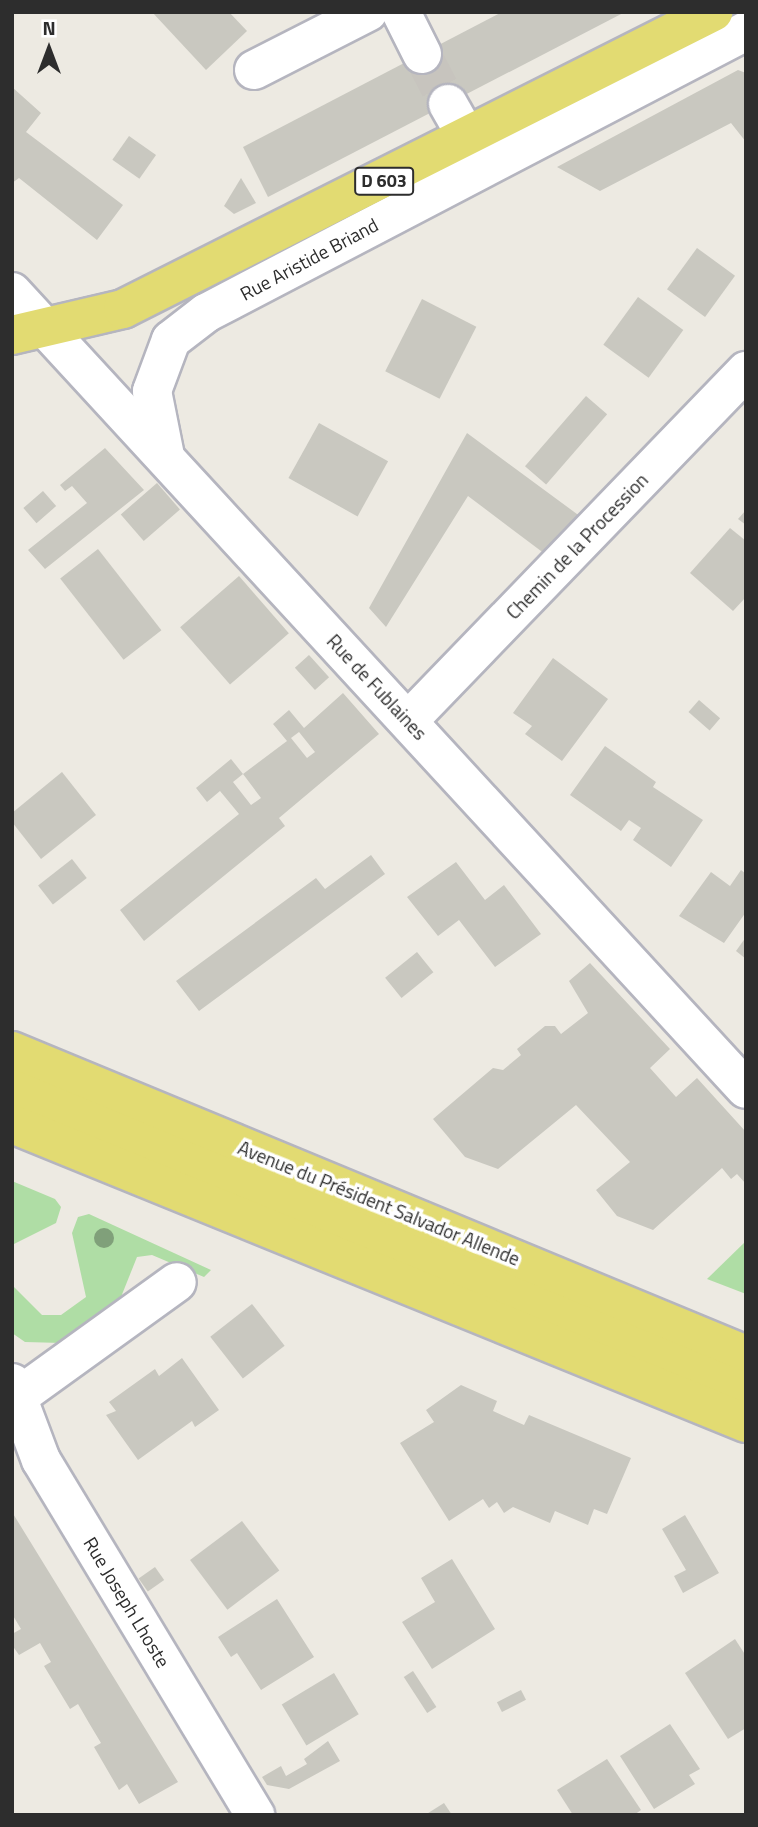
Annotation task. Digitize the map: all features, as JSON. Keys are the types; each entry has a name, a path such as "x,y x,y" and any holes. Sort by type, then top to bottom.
{"main road":[{"name":"Rue Aristide Briand","path":"29,332 123,309 468,139 713,12"},
{"name":"Avenue du Président Salvador Allende","path":"12,1051 746,1354"},
{"path":"12,1089 746,1393"},
{"path":"12,1124 746,1423"}],"street":[{"path":"254,70 368,12"},
{"path":"401,12 422,54"},
{"name":"Rue Aristide Briand","path":"165,456 152,391 171,340 206,313 746,31"},
{"path":"448,104 468,139"},
{"name":"Rue de Fublaines","path":"12,292 29,332 165,456 744,1083"},
{"name":"Chemin de la Procession","path":"408,721 746,371"},
{"path":"15,1393 177,1282"},
{"name":"Rue Joseph Lhoste","path":"15,1393 41,1460 255,1815"}],"green space":[{"path":"12,1181 55,1199 61,1207 56,1223 12,1245"},
{"path":"89,1214 211,1270 204,1277 152,1255 137,1257 121,1297 62,1343 25,1342 12,1333 12,1285 42,1315 61,1315 86,1297 72,1233 78,1217"},
{"path":"746,1241 746,1294 707,1279"}],"building":[{"path":"152,12 229,12 247,31 206,70"},
{"path":"502,12 625,12 268,197 243,147"},
{"path":"738,70 746,73 746,142 731,123 600,191 557,167"},
{"path":"12,87 41,113 26,132 123,205 97,240 19,178 12,183"},
{"path":"129,136 156,155 139,179 112,160"},
{"path":"241,178 256,203 234,214 224,206"},
{"path":"697,248 735,276 705,317 667,289"},
{"path":"638,297 683,330 649,378 603,345"},
{"path":"422,299 476,327 440,399 385,371"},
{"path":"586,396 607,414 546,485 525,466"},
{"path":"319,423 388,461 358,516 288,478"},
{"path":"467,433 581,517 545,554 468,496 386,627 369,608"},
{"path":"105,448 144,490 45,569 28,550 87,503 72,486 65,491 60,485"},
{"path":"157,483 180,509 144,541 121,514"},
{"path":"43,491 56,506 36,523 23,508"},
{"path":"746,510 746,525 738,519"},
{"path":"730,528 746,541 746,597 733,611 690,573"},
{"path":"98,549 161,630 124,660 60,579"},
{"path":"239,576 289,633 230,685 180,627"},
{"path":"309,655 329,677 315,690 295,668"},
{"path":"553,658 608,699 562,761 525,734 532,726 513,713"},
{"path":"343,693 379,734 279,818 285,826 144,941 120,910 239,814 220,791 207,802 196,788 231,759 243,774 287,741 273,724 289,710 304,728","holes":["299,732 315,752 307,758 291,738","243,774 261,798 251,805 233,782"]},
{"path":"699,700 720,718 710,730 689,712"},
{"path":"605,746 656,782 653,787 703,820 671,867 633,840 641,828 629,820 621,831 570,795"},
{"path":"62,772 96,815 41,859 12,822 12,813"},
{"path":"371,855 385,874 199,1011 176,981 316,878 325,889"},
{"path":"72,859 87,878 53,904 38,885"},
{"path":"456,862 485,900 504,885 541,934 495,967 459,920 438,936 407,897"},
{"path":"741,870 746,874 746,912 724,943 679,916 711,872 730,886"},
{"path":"746,937 746,959 736,951"},
{"path":"417,952 433,972 401,998 385,978"},
{"path":"590,963 670,1049 650,1068 676,1097 697,1078 746,1132 746,1184 737,1174 731,1179 722,1168 653,1230 617,1216 596,1190 630,1162 576,1105 498,1169 465,1157 433,1119 493,1068 503,1070 521,1055 517,1049 545,1026 555,1026 561,1034 588,1013 569,981"},
{"path":"252,1304 285,1346 243,1378 210,1337"},
{"path":"182,1358 219,1410 195,1427 192,1421 138,1460 106,1415 116,1411 109,1402 155,1369 159,1376"},
{"path":"461,1385 497,1401 493,1411 524,1425 529,1415 631,1458 607,1514 594,1509 588,1525 555,1511 550,1523 513,1507 504,1513 497,1502 489,1508 483,1499 449,1521 400,1443 434,1422 426,1410"},
{"path":"12,1512 178,1782 139,1804 127,1784 119,1790 94,1747 101,1743 78,1704 70,1709 44,1666 51,1662 40,1643 19,1655 12,1645 12,1634 21,1629 12,1614"},
{"path":"685,1515 719,1573 683,1593 674,1576 686,1570 662,1529"},
{"path":"242,1521 279,1571 227,1610 190,1560"},
{"path":"452,1559 495,1629 432,1669 402,1622 435,1602 421,1578"},
{"path":"155,1567 164,1580 148,1592 139,1578"},
{"path":"277,1599 314,1657 261,1690 237,1653 231,1657 218,1637"},
{"path":"735,1639 746,1656 746,1728 728,1739 685,1673"},
{"path":"413,1671 436,1707 427,1713 404,1677"},
{"path":"334,1673 359,1714 306,1746 282,1704"},
{"path":"521,1690 526,1700 502,1712 497,1702"},
{"path":"670,1724 700,1769 689,1775 695,1784 654,1809 620,1756"},
{"path":"328,1741 340,1761 289,1789 267,1785 262,1777 281,1766 286,1776 307,1764 304,1759"},
{"path":"607,1759 641,1810 634,1815 573,1815 557,1790"},
{"path":"444,1803 452,1815 425,1815"}],"tunnel":[{"path":"422,54 448,104"}]}
